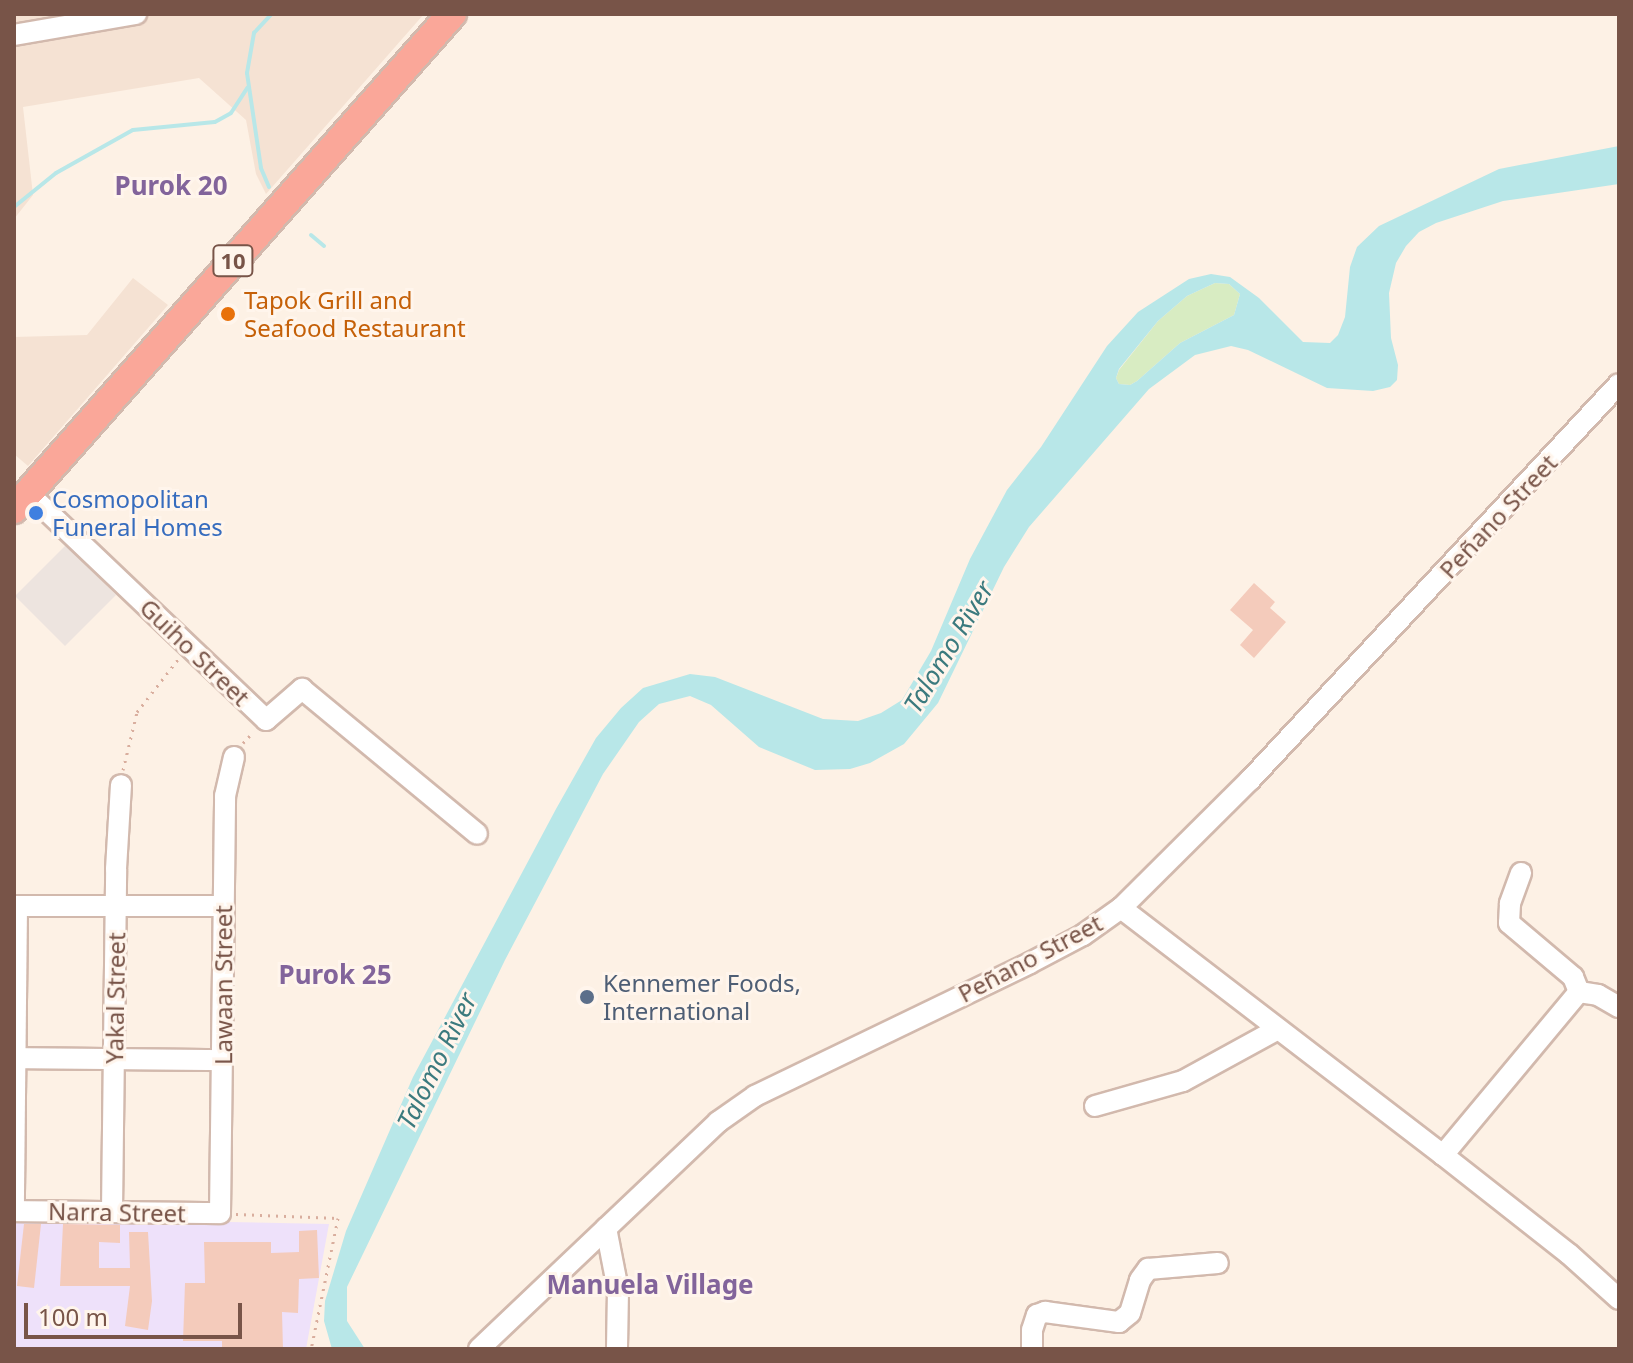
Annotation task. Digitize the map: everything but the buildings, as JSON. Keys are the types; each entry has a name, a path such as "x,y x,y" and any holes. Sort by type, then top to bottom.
{"highway":[{"name":"10","path":"21,501 452,14"}],"street":[{"path":"14,35 136,14"},
{"name":"Peñano Street","path":"479,1349 718,1122 755,1096 1030,963 1083,935 1121,908 1260,768 1619,384"},
{"name":"Guiho Street","path":"21,501 190,647 266,720 302,689 477,834"},
{"name":"Lawaan Street","path":"220,1213 225,796 234,757"},
{"name":"Yakal Street","path":"112,1211 116,906 121,785"},
{"path":"1521,873 1510,904 1509,923 1573,977 1579,992"},
{"path":"14,1211 15,906 223,906"},
{"path":"1121,908 1443,1155 1569,1254 1619,1299"},
{"path":"1579,992 1598,995 1619,1007"},
{"path":"1443,1155 1579,992"},
{"path":"1095,1106 1183,1081 1278,1029"},
{"path":"15,1058 222,1060"},
{"name":"Narra Street","path":"14,1211 220,1213"},
{"path":"606,1228 618,1290 617,1349"},
{"path":"1032,1349 1032,1330 1037,1315 1045,1312 1119,1322 1130,1313 1140,1280 1148,1269 1218,1263"}],"path":[{"path":"121,785 137,712 165,673 190,647"},
{"path":"234,757 266,720"},
{"path":"220,1213 338,1218 311,1349"}],"shaded area":[{"path":"14,14 424,14 266,194 256,174 246,120 199,78 23,107 33,195 14,219"},
{"path":"133,278 168,305 28,466 14,454 14,337 87,335"},
{"path":"66,545 116,595 65,646 15,596"},
{"path":"14,1218 329,1224 306,1349 14,1349"}],"green space":[{"path":"1215,283 1229,284 1240,294 1234,315 1180,343 1137,381 1130,385 1119,384 1116,378 1119,370 1158,321 1187,296"}],"water":[{"name":"Talomo River","path":"1619,146 1619,184 1503,201 1436,223 1419,232 1396,263 1389,293 1391,338 1398,365 1397,380 1390,387 1373,391 1327,388 1248,350 1231,346 1195,355 1149,389 1029,527 1004,567 938,703 904,744 870,763 850,769 815,770 759,747 711,705 690,696 659,704 639,722 603,774 505,960 347,1287 347,1321 365,1349 332,1349 324,1321 325,1301 346,1231 413,1077 596,738 621,708 643,688 690,674 715,677 823,719 858,721 881,713 902,700 931,651 970,559 1007,490 1041,447 1107,346 1138,312 1189,279 1211,274 1230,277 1259,298 1303,342 1330,343 1338,335 1345,317 1350,267 1357,247 1379,226 1499,169","holes":["1215,283 1229,284 1240,294 1234,315 1180,343 1137,381 1130,385 1119,384 1116,378 1119,369 1158,321 1187,296"]}],"waterway":[{"path":"269,187 261,168 247,73 254,33 272,14"},
{"path":"14,207 56,173 133,130 215,122 231,113 247,88"},
{"path":"311,235 324,246"}],"place":[{"name":"Tapok Grill and Seafood Restaurant","path":"228,314"},
{"name":"Cosmopolitan Funeral Homes","path":"36,513"},
{"name":"Kennemer Foods, International","path":"587,997"}],"district":[{"name":"Purok 20","path":"171,186"},
{"name":"Purok 25","path":"335,975"},
{"name":"Manuela Village","path":"650,1285"}]}
